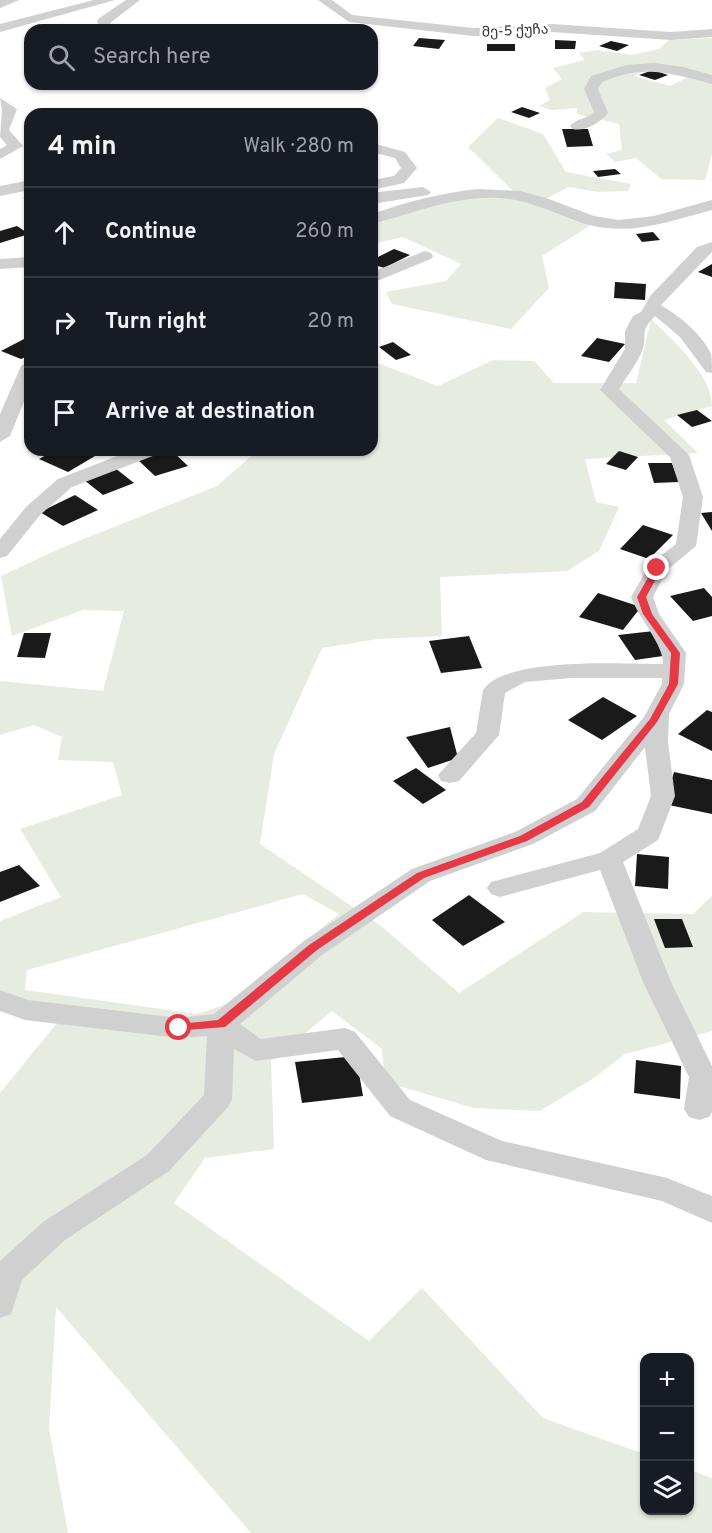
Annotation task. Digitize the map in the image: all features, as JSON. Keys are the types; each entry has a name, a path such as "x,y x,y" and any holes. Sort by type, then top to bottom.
{"street":[{"path":"0,4 13,0"},
{"path":"0,28 109,0"},
{"path":"104,24 103,22 134,0"},
{"name":"მე-5 ქუჩა","path":"324,0 349,18 473,32 552,28 671,36 712,33"},
{"path":"349,0 346,5 349,18"},
{"path":"532,44 526,42 525,37 552,28"},
{"path":"378,31 385,36"},
{"path":"577,126 594,120 601,112 591,89 596,79 605,75 646,65 666,66 712,80"},
{"path":"0,102 10,109 2,130 16,146 0,155"},
{"path":"378,149 400,155 409,168 399,180 378,184"},
{"path":"0,191 24,186"},
{"path":"378,198 446,189 501,189 544,193 616,222 618,225"},
{"path":"378,217 457,195 488,193 538,200 594,223 618,225 644,222 712,205"},
{"path":"0,1000 24,1010 179,1028 221,1024 313,948 421,875 524,838 586,805 657,714 673,684 675,653 648,614 642,597 657,568 686,546 693,496 676,451 609,390 634,349 634,331 639,320 703,250 712,247"},
{"path":"378,275 424,256"},
{"path":"0,264 24,262"},
{"path":"652,307 666,315 689,335 712,368"},
{"path":"0,436 24,380"},
{"path":"0,552 33,510 66,483 136,456"},
{"path":"450,775 487,735 494,690 520,676 571,671 674,671"},
{"path":"500,888 609,860 649,834 663,796 656,742 657,714"},
{"path":"609,860 657,982 703,1077 699,1109"},
{"path":"221,1024 256,1050 345,1039 400,1108 497,1152 666,1190 712,1210"},
{"path":"0,1304 8,1273 54,1231 158,1163 218,1099 221,1024"}],"shaded area":[{"path":"712,38 712,154 705,180 661,179 636,158 615,162 606,154 622,150 619,124 577,114 577,108 551,110 539,106 550,100 545,88 562,79 553,68 585,60 579,53 597,50 632,55 659,49 669,40","holes":["656,65 692,75 670,86 634,76"]},
{"path":"498,118 543,134 566,172 631,184 628,191 598,192 568,187 546,199 515,193 468,147"},
{"path":"490,196 534,201 591,225 542,256 549,288 511,329 392,304 386,292 446,281 461,264 403,237 378,243 378,223 430,205"},
{"path":"651,319 689,358 710,394 712,406 664,420 698,453 585,459 596,502 619,507 599,551 567,571 440,577 442,636 378,639 322,648 274,754 260,844 381,926 459,993 583,912 693,914 712,896 712,1031 625,1054 594,1078 540,1111 474,1108 385,1082 382,1049 332,1011 271,1061 274,1149 205,1158 174,1203 369,1341 422,1288 543,1418 640,1453 640,1515 694,1515 694,1471 712,1478 712,1533 251,1533 56,1307 49,1428 68,1533 0,1533 0,1093 70,1007 41,1006 0,990 0,921 61,897 20,829 122,795 113,762 58,760 62,737 34,725 0,735 0,681 103,691 124,611 83,610 12,636 1,576 61,548 217,486 251,456 378,456 378,363 438,386 493,360 534,361 554,383 636,383","holes":["303,894 339,914 227,1004 197,1014 25,990 27,970"]}],"building":[{"path":"419,38 445,40 439,49 413,46"},
{"path":"555,40 576,41 575,49 555,49"},
{"path":"611,41 629,45 617,51 599,46"},
{"path":"487,44 515,44 515,51 487,51"},
{"path":"653,70 668,75 655,80 639,75"},
{"path":"522,107 540,113 529,118 511,112"},
{"path":"562,129 588,129 593,146 567,147"},
{"path":"615,169 621,174 598,177 593,171"},
{"path":"17,226 24,231 24,236 0,243 0,231"},
{"path":"653,232 660,240 642,242 636,234"},
{"path":"394,249 410,255 384,268 378,266 378,257"},
{"path":"712,264 712,277 698,272"},
{"path":"615,282 646,284 645,300 614,298"},
{"path":"597,338 625,344 609,362 581,356"},
{"path":"24,339 24,358 21,359 1,351"},
{"path":"393,342 411,355 396,360 379,347"},
{"path":"697,410 712,421 692,427 677,415"},
{"path":"619,451 638,457 626,470 606,464"},
{"path":"44,456 95,456 68,472 39,459"},
{"path":"151,456 177,456 188,466 155,476 138,460"},
{"path":"648,463 672,463 679,482 654,483"},
{"path":"115,468 134,483 103,495 84,480"},
{"path":"75,495 98,510 63,526 40,512"},
{"path":"712,512 712,531 701,513"},
{"path":"643,525 673,535 649,559 620,549"},
{"path":"704,588 712,597 712,616 693,621 670,596"},
{"path":"598,593 641,607 623,630 579,617"},
{"path":"654,631 663,656 635,660 618,635"},
{"path":"24,633 51,633 45,658 17,657"},
{"path":"469,636 482,668 441,673 429,641"},
{"path":"603,697 637,716 602,740 568,720"},
{"path":"707,710 712,712 712,751 678,734"},
{"path":"450,727 458,758 428,768 406,737"},
{"path":"416,768 446,790 423,804 393,781"},
{"path":"674,772 712,780 712,814 664,804"},
{"path":"637,854 669,857 668,889 635,886"},
{"path":"19,865 40,886 0,902 0,872"},
{"path":"469,895 505,922 463,946 432,920"},
{"path":"654,919 682,919 693,947 665,948"},
{"path":"356,1056 363,1096 302,1103 295,1062"},
{"path":"636,1060 681,1066 680,1099 634,1093"}],"route":[{"path":"179,1028 221,1024 313,948 421,875 524,838 586,805 654,720 673,684 675,653 648,614 642,597 657,568"}]}
